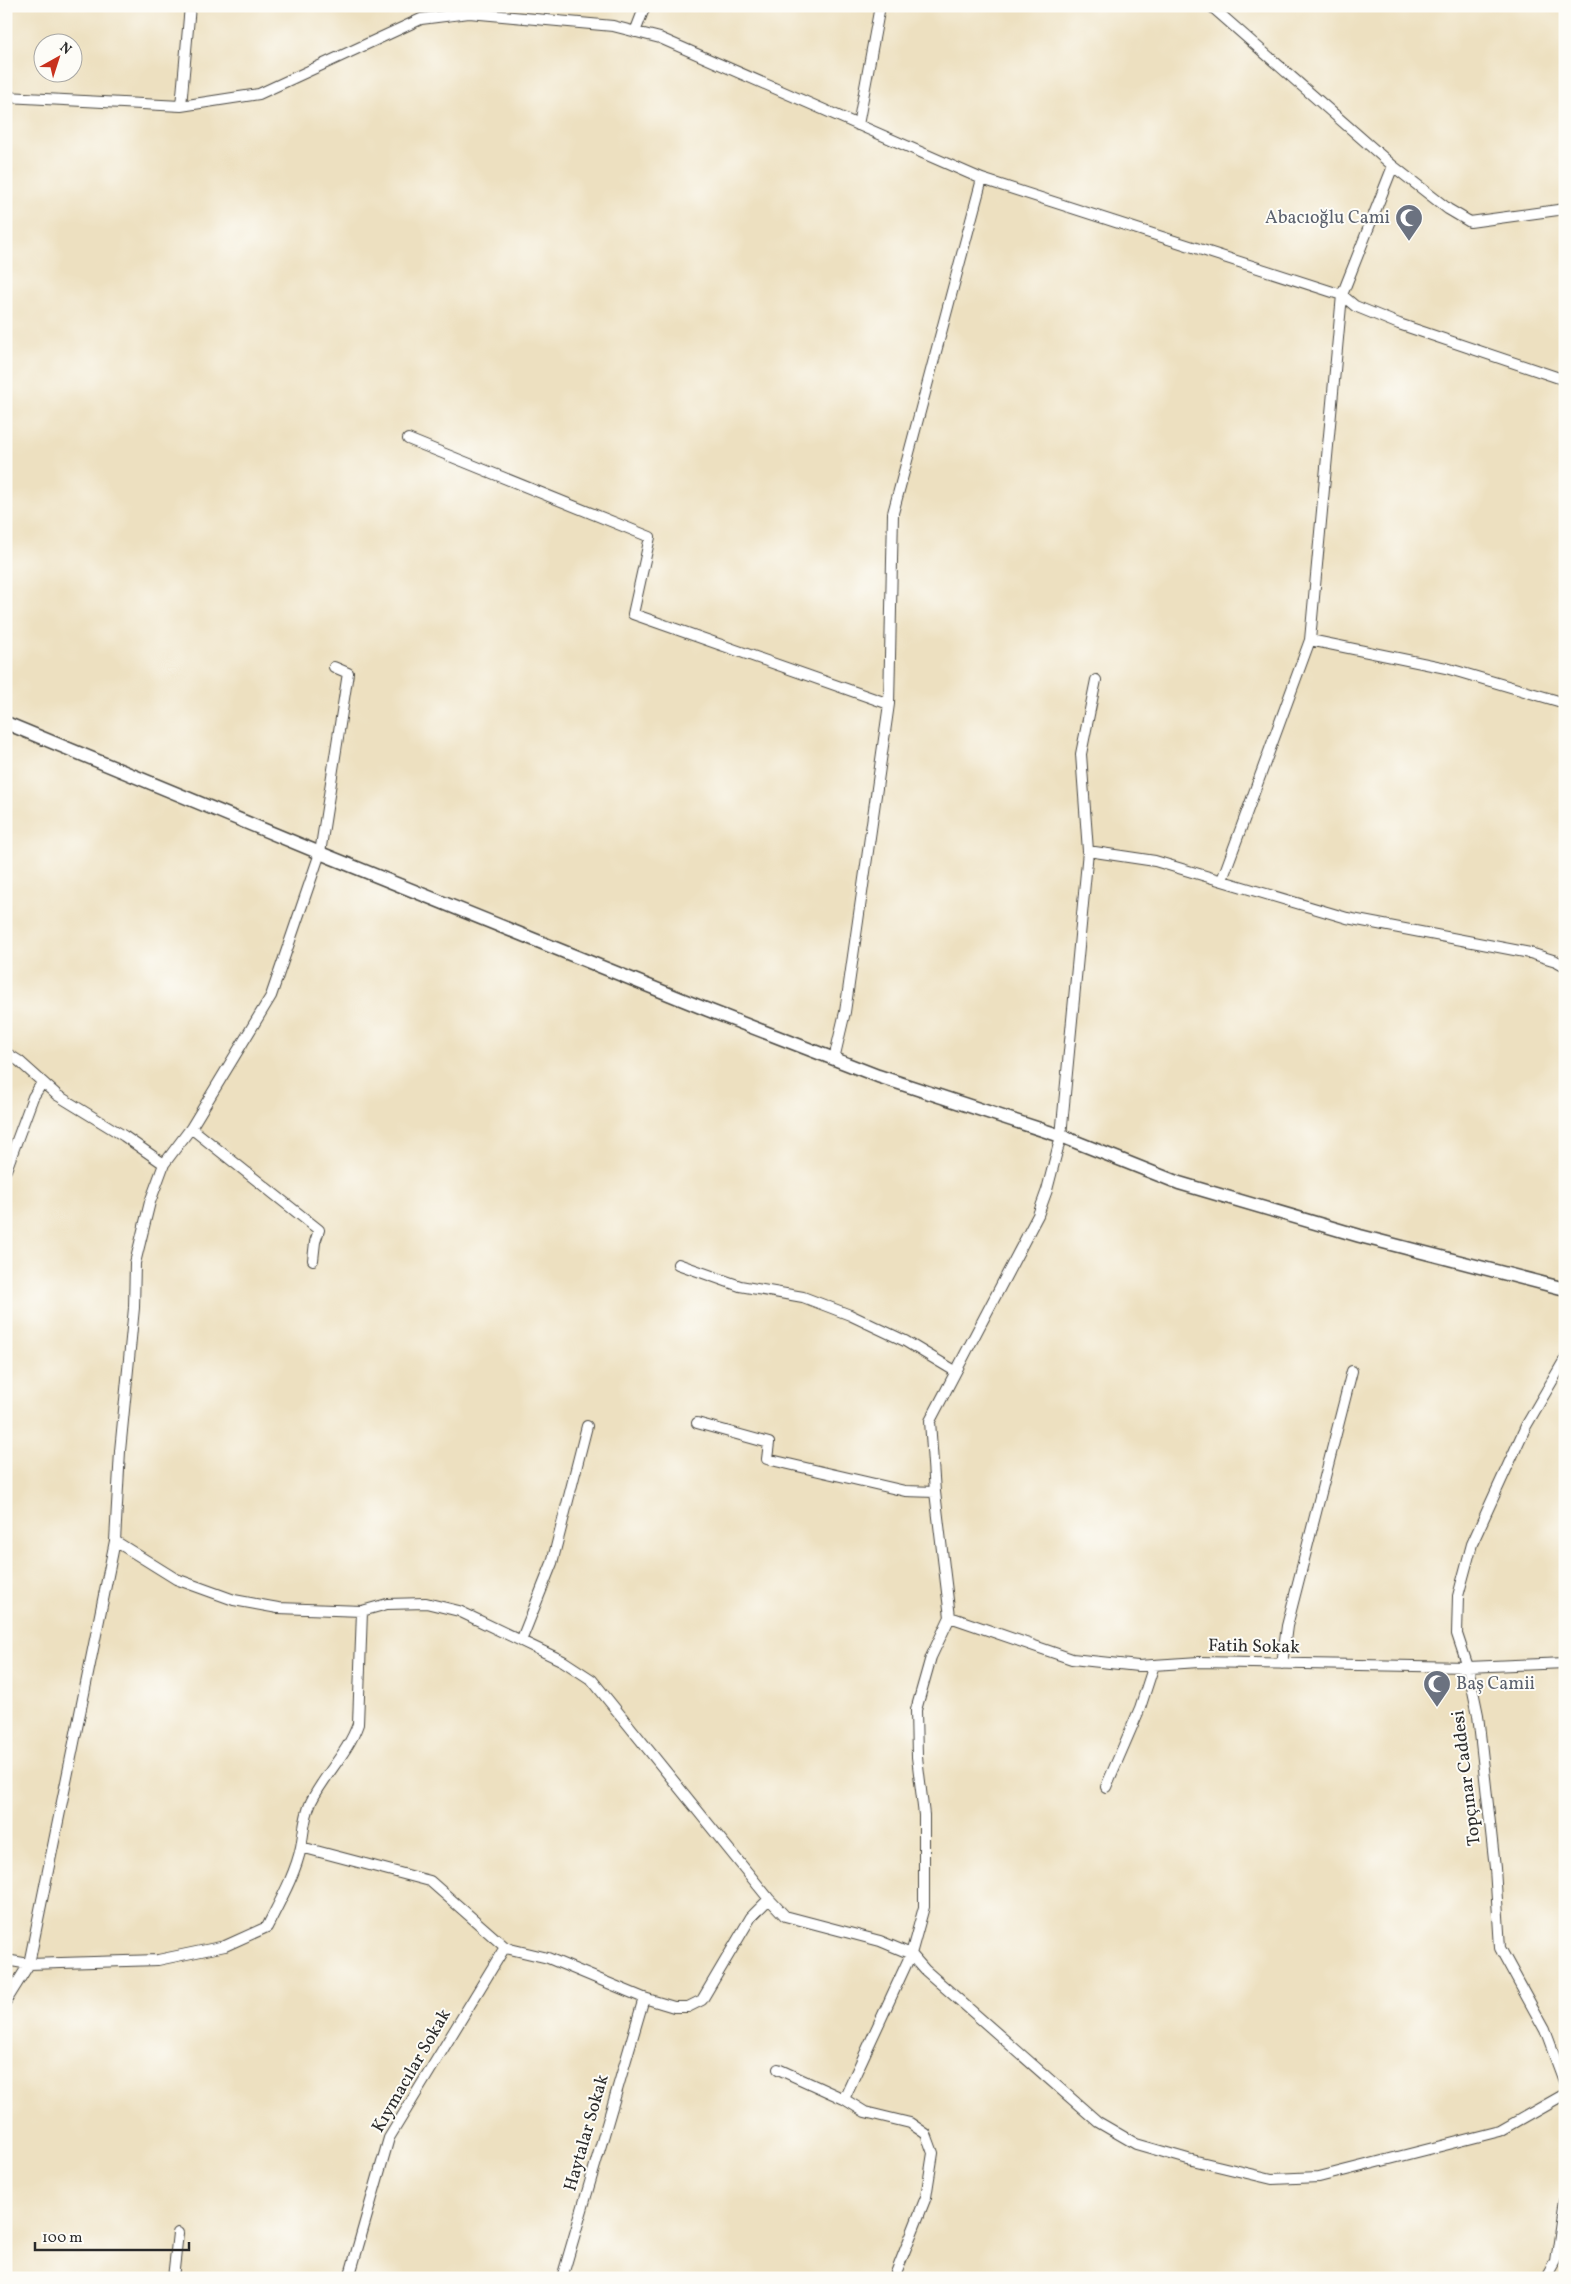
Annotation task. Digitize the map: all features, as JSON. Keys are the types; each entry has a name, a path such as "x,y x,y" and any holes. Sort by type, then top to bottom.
{"street":[{"path":"181,106 190,6"},
{"path":"635,32 645,6"},
{"path":"858,125 880,6"},
{"path":"1211,6 1393,166 1448,209 1470,222 1565,209"},
{"path":"6,97 181,106 259,94 422,19 470,10 613,26 660,38 982,179 1342,295 1355,306 1399,324 1565,380"},
{"path":"1222,880 1310,640 1342,295 1393,166"},
{"path":"834,1059 845,1012 889,704 893,513 982,179"},
{"path":"408,439 650,537 633,614 889,704"},
{"path":"1310,640 1446,668 1565,703"},
{"path":"6,2001 29,1964 115,1541 120,1451 134,1308 135,1263 150,1202 164,1164 191,1128 271,996 320,853 348,673 334,667"},
{"path":"844,2099 910,1954 924,1907 924,1815 917,1757 916,1710 931,1657 950,1617 935,1492 930,1421 1038,1215 1047,1190 1061,1136 1088,851 1081,754 1096,680"},
{"path":"6,723 320,853 878,1076 1061,1136 1179,1183 1360,1236 1565,1289"},
{"path":"1088,851 1156,861 1347,918 1530,953 1556,961 1565,966"},
{"path":"6,1053 19,1061 57,1095 124,1136 164,1164"},
{"path":"6,1170 33,1097 42,1083"},
{"path":"191,1128 319,1230 314,1242 313,1260"},
{"path":"678,1264 740,1286 811,1300 905,1341 955,1371"},
{"name":"Topçınar Caddesi","path":"1565,1359 1526,1426 1472,1544 1458,1596 1456,1634 1468,1667 1478,1715 1495,1868 1500,1948 1545,2030 1565,2084"},
{"path":"1282,1664 1287,1626 1352,1371"},
{"path":"697,1423 769,1443 767,1459 869,1484 905,1491 935,1492"},
{"path":"521,1642 552,1563 587,1426"},
{"path":"115,1541 176,1579 234,1600 278,1608 362,1610 388,1604 426,1603 459,1611 563,1661 592,1680 769,1899 785,1916 880,1941 910,1954 932,1976 1098,2122 1136,2144 1188,2159 1272,2179 1319,2177 1500,2131 1565,2094"},
{"path":"6,1960 29,1964 158,1960 225,1946 267,1927 283,1895 301,1847 303,1825 311,1801 354,1737 358,1724 362,1610"},
{"name":"Fatih Sokak","path":"950,1617 1072,1659 1138,1666 1199,1662 1468,1667 1565,1663"},
{"path":"1106,1787 1140,1708 1154,1665"},
{"path":"301,1847 430,1881 504,1947 548,1958 644,1998 674,2007 688,2007 702,2000 751,1917 769,1899"},
{"name":"Kıymacılar Sokak","path":"349,2278 389,2138 504,1947"},
{"name":"Haytalar Sokak","path":"562,2278 644,1998"},
{"path":"778,2069 844,2099 865,2112 910,2123 926,2134 933,2153 926,2197 894,2278"},
{"path":"1547,2278 1556,2262 1565,2201"},
{"path":"173,2278 178,2233"}],"place":[{"name":"Abacıoğlu Cami","path":"1409,242"},
{"name":"Baş Camii","path":"1437,1708"}]}
